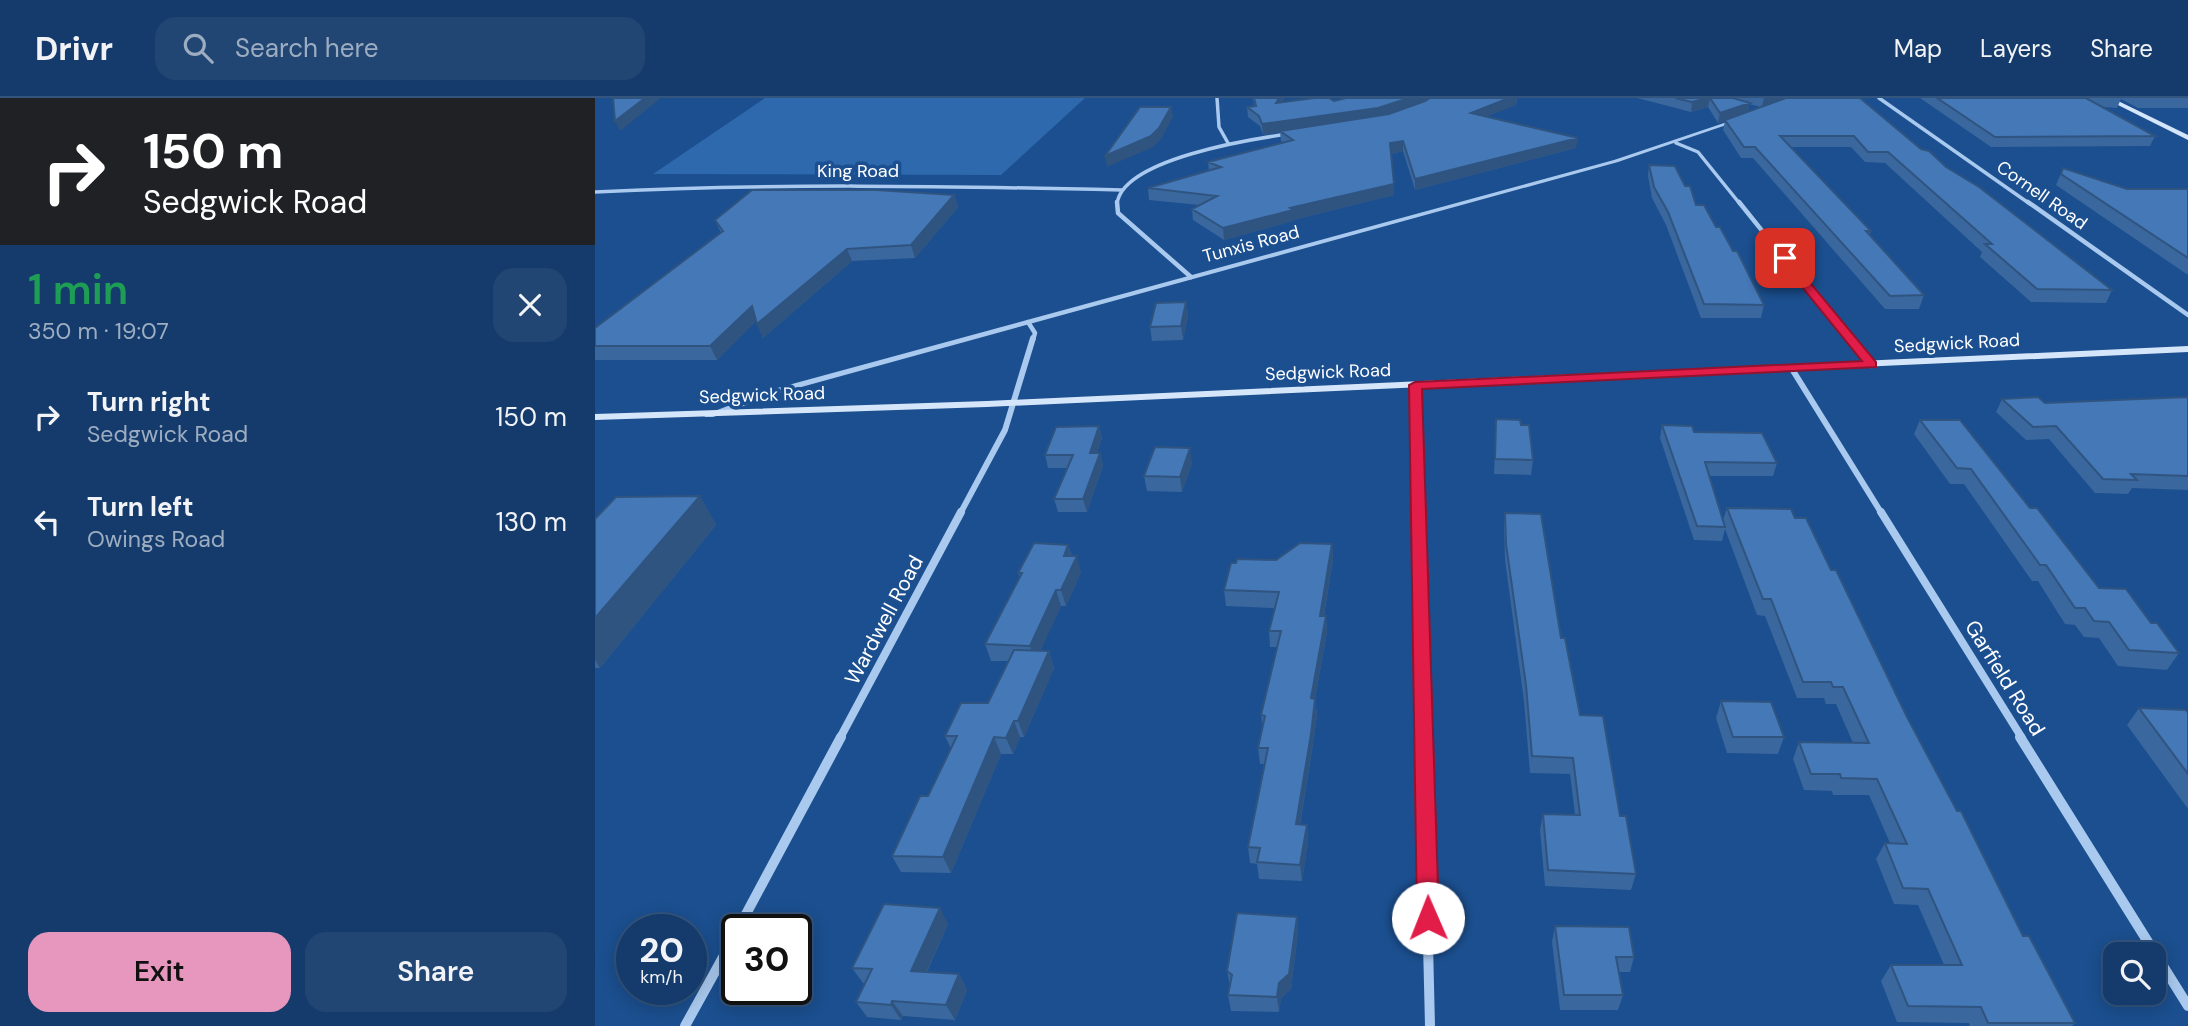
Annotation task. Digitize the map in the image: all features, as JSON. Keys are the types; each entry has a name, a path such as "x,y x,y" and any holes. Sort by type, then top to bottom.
{"main road":[{"path":"2107,98 2188,138"},
{"name":"Sedgwick Road","path":"595,417 1014,403 2188,349"}],"street":[{"path":"1217,98 1219,127 1228,143"},
{"name":"Cornell Road","path":"1879,98 2188,315"},
{"name":"Tunxis Road","path":"708,415 773,391 1676,143 1749,116"},
{"path":"1191,277 1118,213 1116,200 1122,190 1147,173 1228,143 1296,133"},
{"path":"1676,143 1697,152 1871,365"},
{"name":"King Road","path":"595,192 690,187 863,184 1122,190"},
{"name":"Wardwell Road","path":"747,914 1006,430 1018,381 1035,333 1028,321"},
{"name":"Garfield Road","path":"1791,369 2188,1006"},
{"path":"1415,385 1430,1026"},
{"name":"Wardwell Road","path":"685,1026 721,961"}],"shaded area":[{"path":"765,98 1085,98 1001,175 653,174"}],"building":[{"path":"613,98 645,98 615,121"},
{"path":"1254,98 1279,98 1276,103 1314,98 1329,98 1334,101 1346,98 1409,98 1378,108 1262,124 1259,116 1247,107 1256,106"},
{"path":"1430,98 1509,98 1471,113 1578,138 1415,179 1403,141 1390,143 1394,184 1290,208 1293,210 1223,228 1192,209 1217,196 1148,188 1221,167 1208,162 1293,140 1280,131 1389,114"},
{"path":"1675,98 1707,98 1692,102"},
{"path":"1710,98 1733,98 1750,103 1720,113"},
{"path":"1786,98 1860,98 1921,149 1929,151 1946,167 1979,187 2112,290 2037,289 1985,244 1992,244 1888,152 1868,152 1854,136 1780,136 1871,231 1866,231 1924,295 1890,296 1755,147 1744,147 1725,120"},
{"path":"1937,98 2086,98 2155,136 1995,137"},
{"path":"1140,107 1171,107 1151,136 1105,156"},
{"path":"1649,165 1675,166 1685,186 1690,186 1696,205 1704,205 1733,251 1737,251 1764,305 1704,304 1668,212 1654,187"},
{"path":"2063,168 2127,189 2188,189 2188,258 2061,174"},
{"path":"752,190 876,190 954,195 911,245 847,249 757,324 752,306 710,346 595,346 595,328 723,231 715,220"},
{"path":"1186,302 1181,326 1150,327 1156,303"},
{"path":"2038,397 2045,403 2188,397 2188,476 2131,474 2137,480 2103,479 2056,426 2033,427 2002,399"},
{"path":"1496,419 1520,420 1521,425 1529,425 1533,460 1495,459"},
{"path":"1920,420 1960,420 2030,508 2037,508 2099,588 2126,589 2151,623 2157,623 2179,653 2129,650 2109,622 2094,621 2085,608 2075,608 2046,565 2040,565 1971,469 1957,468"},
{"path":"1662,425 1692,426 1694,432 1762,433 1777,463 1705,462 1725,527 1697,526"},
{"path":"1099,426 1090,453 1100,453 1083,499 1054,499 1073,455 1045,455 1056,427"},
{"path":"1155,447 1190,448 1180,477 1144,476"},
{"path":"700,496 595,618 595,519 616,497"},
{"path":"1727,508 1791,509 1795,518 1806,518 1831,570 1836,570 1907,717 1957,811 1961,811 2023,936 2029,936 2075,1023 1988,1023 1981,1007 1908,1006 1891,965 1962,965 1928,889 1903,888 1885,843 1907,844 1877,779 1841,778 1840,774 1811,774 1799,742 1869,743 1843,687 1833,687 1831,682 1803,682 1771,599 1763,599"},
{"path":"1505,513 1541,514 1561,638 1565,638 1580,715 1603,716 1620,816 1626,816 1636,874 1548,870 1543,814 1580,815 1573,758 1532,756 1526,685 1506,544"},
{"path":"1034,543 1068,545 1064,556 1077,556 1061,590 1056,590 1030,646 985,644 1022,573 1018,573"},
{"path":"1300,543 1332,544 1320,616 1326,616 1311,698 1315,699 1311,734 1296,824 1307,825 1300,865 1257,862 1260,848 1248,847 1268,748 1258,748 1265,716 1261,715 1281,631 1269,631 1279,592 1224,590 1231,563 1236,563 1237,559 1276,560"},
{"path":"1014,650 1049,651 1018,721 1014,721 1006,738 994,737 943,857 892,856 920,796 928,796 957,736 945,736 961,703 988,703"},
{"path":"1721,701 1771,702 1784,737 1733,737"},
{"path":"2139,708 2186,710 2188,774"},
{"path":"884,904 940,908 911,971 959,974 946,1005 892,1001 891,1005 856,1002 872,969 852,968"},
{"path":"1237,913 1297,917 1289,974 1279,983 1277,997 1228,995 1232,975 1227,971"},
{"path":"1555,926 1629,927 1634,957 1616,957 1623,995 1564,995"}],"route":[{"path":"1428,918 1415,385 1871,365 1785,258"}]}
